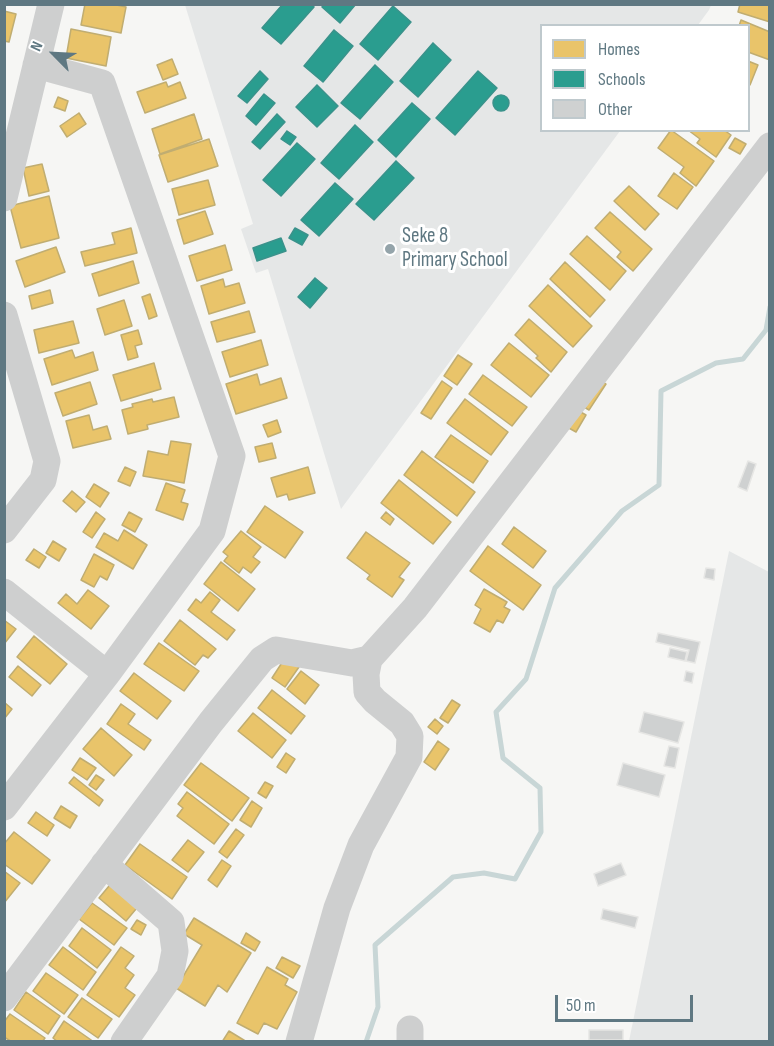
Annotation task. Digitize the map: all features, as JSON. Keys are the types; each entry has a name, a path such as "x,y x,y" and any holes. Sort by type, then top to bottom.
{"street":[{"path":"4,198 51,4"},
{"path":"4,807 107,674 212,531 232,456 102,83 36,65"},
{"path":"299,1041 337,908 361,845 409,757 410,736 402,723 367,692 366,674 369,659 415,608 770,146"},
{"path":"4,315 47,461 43,480 4,530"},
{"path":"4,592 107,674"},
{"path":"4,998 211,722 262,659 276,650 352,663 369,659"},
{"path":"104,864 171,922 175,951 170,976 124,1041"}],"shaded area":[{"name":"Seke 8 Primary School","path":"185,5 711,5 699,24 540,24 540,132 619,132 341,509 268,269 256,273 241,229 253,224"},
{"path":"729,551 769,572 769,1041 629,1041"}],"building: Homes":[{"path":"85,4 112,4 126,7 121,33 81,25"},
{"path":"740,4 770,4 770,22 738,12"},
{"path":"4,11 16,14 9,42 4,41"},
{"path":"741,20 770,32 770,60 750,53 750,24 740,24"},
{"path":"71,29 111,37 106,66 66,58"},
{"path":"172,59 178,74 163,80 157,65"},
{"path":"750,62 758,65 750,85"},
{"path":"166,82 168,87 180,82 186,98 145,113 137,92"},
{"path":"58,97 68,101 65,111 54,107"},
{"path":"79,113 86,124 67,137 60,126"},
{"path":"194,114 202,139 160,154 152,129"},
{"path":"670,132 674,132 714,161 696,186 680,173 684,167 658,148"},
{"path":"691,132 727,132 731,135 716,157 697,143 700,139"},
{"path":"735,138 746,144 740,154 729,148"},
{"path":"209,139 218,166 168,182 159,155"},
{"path":"42,164 49,191 29,196 23,168"},
{"path":"674,173 693,187 677,209 658,196"},
{"path":"208,180 215,205 179,215 172,189"},
{"path":"629,186 659,214 645,230 614,201"},
{"path":"49,196 59,238 21,248 10,206"},
{"path":"205,211 213,234 184,244 177,220"},
{"path":"610,212 652,249 633,271 617,257 621,252 595,228"},
{"path":"131,228 137,253 85,266 81,252 115,244 112,233"},
{"path":"587,236 626,271 610,290 570,254"},
{"path":"225,245 232,270 197,281 189,256"},
{"path":"56,247 65,272 25,287 16,261"},
{"path":"133,261 139,283 99,296 92,274"},
{"path":"565,262 605,300 590,317 550,279"},
{"path":"223,279 225,287 239,283 245,303 209,314 201,286"},
{"path":"548,285 592,326 573,347 529,306"},
{"path":"50,290 53,303 32,309 29,296"},
{"path":"150,294 157,316 149,319 142,297"},
{"path":"124,300 132,326 105,335 97,309"},
{"path":"249,311 255,332 217,342 211,322"},
{"path":"529,319 567,352 551,372 536,358 538,356 515,335"},
{"path":"73,321 79,343 39,353 34,330"},
{"path":"138,330 142,344 135,346 138,357 128,360 121,335"},
{"path":"261,340 268,365 230,377 222,352"},
{"path":"509,343 549,375 531,397 491,365"},
{"path":"72,350 75,358 93,352 98,370 52,385 44,359"},
{"path":"458,355 472,364 457,385 444,376"},
{"path":"154,363 161,389 121,401 113,375"},
{"path":"257,374 260,385 281,378 287,398 236,414 226,384"},
{"path":"483,375 527,407 512,426 469,394"},
{"path":"596,377 606,384 589,410 579,404"},
{"path":"442,381 452,388 431,419 421,413"},
{"path":"90,382 97,404 63,416 55,393"},
{"path":"174,397 179,417 147,425 148,429 128,434 122,410 133,407 132,404 152,399 153,402"},
{"path":"465,399 508,432 491,455 447,423"},
{"path":"577,410 586,415 576,432 567,427"},
{"path":"89,415 93,430 107,426 111,439 73,448 66,421"},
{"path":"277,420 281,432 268,437 263,425"},
{"path":"451,435 488,461 473,483 435,457"},
{"path":"171,441 191,444 184,483 143,476 148,451 168,455"},
{"path":"272,443 276,458 259,462 255,447"},
{"path":"422,451 475,492 457,516 404,475"},
{"path":"125,467 136,472 130,486 118,481"},
{"path":"308,467 315,493 289,500 287,494 277,497 271,478"},
{"path":"399,480 451,522 433,544 381,503"},
{"path":"166,483 185,490 181,502 188,504 183,520 156,510"},
{"path":"94,484 109,493 100,507 86,497"},
{"path":"72,491 85,502 76,512 63,501"},
{"path":"265,506 303,532 285,558 247,532"},
{"path":"96,512 105,519 92,538 83,532"},
{"path":"129,512 142,519 135,532 122,525"},
{"path":"386,512 394,519 390,525 381,518"},
{"path":"514,527 546,551 533,568 502,544"},
{"path":"124,530 147,545 133,569 96,547 104,533 118,541"},
{"path":"241,531 261,547 253,557 260,562 251,573 243,567 239,573 224,561 228,556 223,552"},
{"path":"366,532 410,563 399,577 404,580 392,597 367,579 370,575 347,558"},
{"path":"53,541 66,549 59,561 46,553"},
{"path":"488,546 541,585 523,610 470,571"},
{"path":"34,549 46,557 39,568 26,560"},
{"path":"94,554 114,565 107,580 100,576 94,587 81,580"},
{"path":"221,562 255,589 238,611 204,584"},
{"path":"484,589 507,602 504,607 510,610 503,623 497,620 490,632 474,623 481,609 475,605"},
{"path":"88,590 109,606 91,629 58,603 66,594 77,604"},
{"path":"210,592 220,600 211,612 235,630 227,640 188,610 196,599 201,603"},
{"path":"4,620 16,629 4,644"},
{"path":"180,620 216,649 208,658 203,655 195,665 164,641"},
{"path":"34,636 67,664 50,684 17,657"},
{"path":"159,643 199,671 184,691 144,664"},
{"path":"285,658 299,667 285,687 272,678"},
{"path":"18,666 41,685 32,696 9,677"},
{"path":"301,671 319,685 305,704 287,689"},
{"path":"134,673 171,701 157,719 120,691"},
{"path":"272,690 305,716 291,734 258,708"},
{"path":"452,700 460,705 448,723 440,718"},
{"path":"4,702 12,709 4,719"},
{"path":"121,704 135,714 128,724 151,740 144,750 107,724"},
{"path":"253,713 286,740 272,758 238,731"},
{"path":"435,719 443,726 437,734 428,727"},
{"path":"101,728 132,755 114,776 83,749"},
{"path":"438,741 449,749 435,770 424,762"},
{"path":"286,753 295,759 286,773 277,767"},
{"path":"80,758 96,768 87,780 72,770"},
{"path":"201,763 249,798 232,821 184,785"},
{"path":"96,775 104,780 96,790 89,785"},
{"path":"74,777 103,800 99,806 69,783"},
{"path":"265,782 273,786 266,798 258,793"},
{"path":"187,792 229,824 214,844 177,816 183,808 178,804"},
{"path":"252,801 262,808 251,827 240,820"},
{"path":"61,806 77,816 70,828 54,818"},
{"path":"36,812 54,825 47,836 28,823"},
{"path":"236,829 244,835 227,858 219,852"},
{"path":"14,832 50,860 32,884 4,864 4,844"},
{"path":"188,840 204,852 188,872 172,860"},
{"path":"140,844 187,877 172,899 125,865"},
{"path":"222,860 231,866 217,887 208,880"},
{"path":"4,871 20,883 4,903"},
{"path":"114,880 141,903 126,921 99,898"},
{"path":"92,903 127,928 114,945 79,919"},
{"path":"194,918 251,953 227,992 218,985 205,1006 176,988 202,945 184,934"},
{"path":"137,920 146,925 141,935 131,929"},
{"path":"82,928 111,950 97,968 69,946"},
{"path":"246,933 260,942 255,951 241,943"},
{"path":"63,947 96,972 83,990 49,965"},
{"path":"121,947 134,956 125,968 134,975 125,988 135,995 119,1017 87,995"},
{"path":"282,957 300,966 293,978 276,968"},
{"path":"267,967 288,979 285,985 297,992 277,1029 264,1023 258,1034 237,1023"},
{"path":"46,973 78,995 64,1014 33,991"},
{"path":"26,992 60,1016 48,1034 14,1010"},
{"path":"82,998 112,1019 98,1038 68,1017"},
{"path":"10,1014 45,1038 42,1042 12,1042 4,1037 4,1022"},
{"path":"64,1021 94,1042 58,1042 53,1038"},
{"path":"229,1031 247,1042 222,1042"}],"building: Schools":[{"path":"283,4 312,4 314,7 281,44 262,28"},
{"path":"324,4 356,4 340,23 322,7"},
{"path":"393,6 411,22 378,60 360,44"},
{"path":"334,30 353,46 323,82 304,66"},
{"path":"433,43 451,60 418,97 400,81"},
{"path":"375,65 393,82 360,119 341,103"},
{"path":"260,71 268,79 247,103 238,96"},
{"path":"478,71 497,88 455,135 436,118"},
{"path":"317,85 338,106 317,127 296,107"},
{"path":"264,94 275,103 256,125 246,116"},
{"path":"501,95 507,97 509,103 507,109 501,111 495,109 493,103 495,97"},
{"path":"412,103 430,119 396,157 378,140"},
{"path":"277,114 285,122 260,149 252,142"},
{"path":"355,125 373,142 339,179 321,163"},
{"path":"287,131 296,137 290,145 281,139"},
{"path":"297,143 315,159 281,196 263,180"},
{"path":"396,161 414,178 374,220 356,204"},
{"path":"335,183 353,199 319,236 301,220"},
{"path":"295,228 308,235 302,245 289,238"},
{"path":"281,238 286,251 257,261 253,248"},
{"path":"315,278 327,288 310,308 298,297"}],"building: Other":[{"path":"748,461 756,464 747,491 738,487"},
{"path":"706,568 715,569 714,580 704,578"},
{"path":"658,633 700,642 695,663 686,661 689,650 656,642"},
{"path":"670,648 687,652 685,661 668,657"},
{"path":"686,671 694,673 692,683 684,681"},
{"path":"644,712 684,722 678,743 639,732"},
{"path":"669,746 679,748 675,768 664,766"},
{"path":"623,763 665,775 659,797 617,785"},
{"path":"621,863 626,875 598,886 594,874"},
{"path":"603,909 638,917 635,928 601,919"},
{"path":"589,1030 623,1030 623,1040 589,1040"}],"waterway":[{"path":"366,1042 378,1007 375,945 453,877 484,873 515,879 541,832 540,788 503,758 496,712 526,679 555,588 622,511 659,485 661,391 716,363 743,359 766,330 770,307"}],"place":[{"name":"Seke 8 Primary School","path":"390,249"}]}
